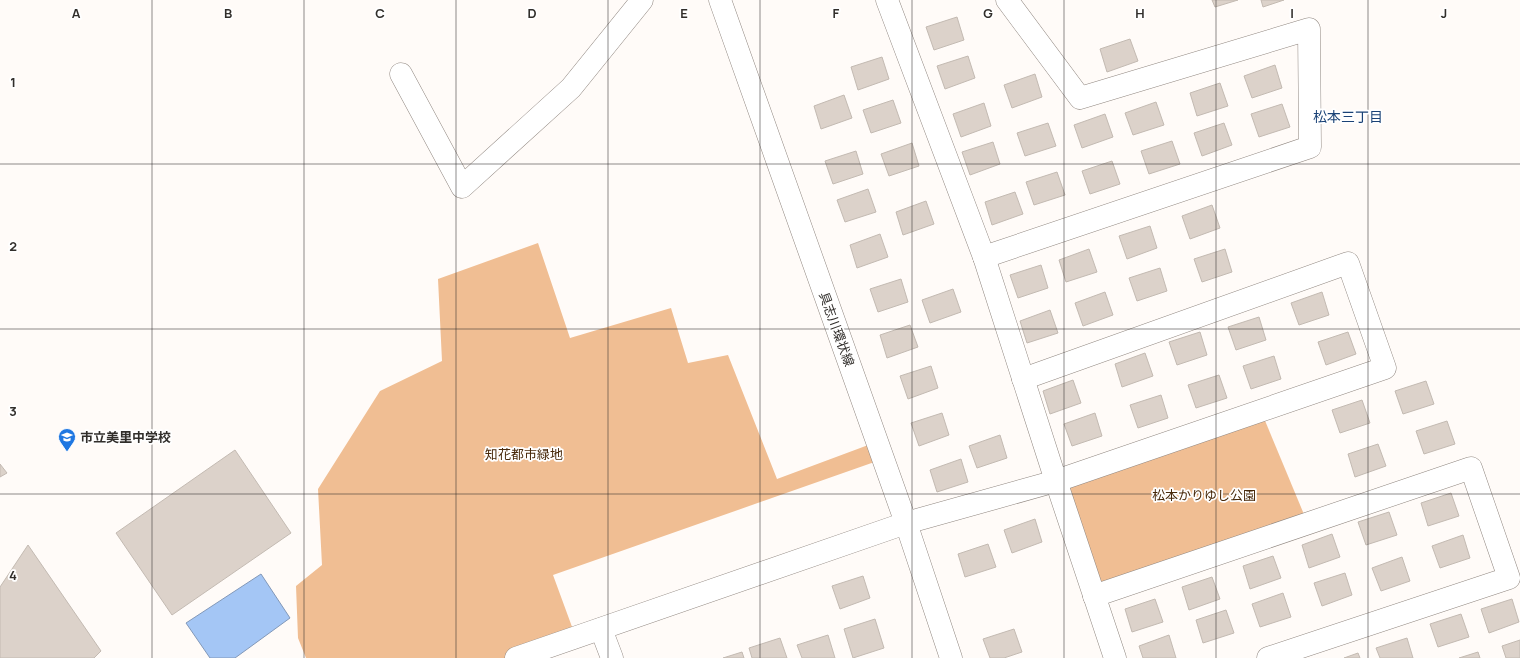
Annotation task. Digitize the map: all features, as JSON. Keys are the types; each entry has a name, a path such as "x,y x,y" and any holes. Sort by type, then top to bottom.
{"street":[{"path":"401,74 462,187 571,88 642,0"},
{"name":"具志川環状線","path":"720,0 906,523 951,658"},
{"path":"887,0 984,257 1115,658"},
{"path":"984,257 1310,147 1309,29 1080,98 1007,0"},
{"path":"516,658 906,523 1056,481 1385,368 1348,263 1023,379"},
{"path":"1094,596 1471,468 1509,578 1268,658"},
{"path":"601,629 612,658"}],"green space":[{"name":"知花都市緑地","path":"538,243 570,338 671,308 688,363 728,355 777,479 879,441 883,459 553,575 575,635 509,658 306,658 298,638 296,586 322,565 318,489 380,391 442,361 438,279"},
{"name":"松本かりゆし公園","path":"1261,411 1308,524 1094,596 1056,481"}],"water":[{"path":"261,574 290,618 235,658 210,658 186,623"}],"building":[{"path":"1212,0 1238,0 1215,7"},
{"path":"1261,0 1284,0 1263,7"},
{"path":"957,17 964,40 934,50 926,27"},
{"path":"1130,39 1138,61 1107,72 1100,49"},
{"path":"968,56 975,78 945,89 937,66"},
{"path":"882,57 889,79 858,90 851,67"},
{"path":"1275,65 1282,88 1252,98 1244,76"},
{"path":"1035,74 1042,97 1012,108 1004,85"},
{"path":"1220,83 1228,106 1197,116 1190,93"},
{"path":"844,95 852,118 821,129 814,106"},
{"path":"893,100 901,123 871,133 863,110"},
{"path":"1156,102 1164,125 1133,135 1125,113"},
{"path":"984,103 991,126 961,137 953,114"},
{"path":"1282,104 1290,127 1259,137 1251,114"},
{"path":"1105,114 1113,137 1082,148 1074,125"},
{"path":"1048,123 1056,146 1025,156 1017,133"},
{"path":"1224,123 1232,145 1202,156 1194,133"},
{"path":"1172,141 1180,164 1149,174 1141,151"},
{"path":"993,142 1000,164 970,175 962,152"},
{"path":"912,143 919,166 889,176 881,154"},
{"path":"856,151 863,174 833,184 825,161"},
{"path":"1112,161 1120,184 1090,194 1082,171"},
{"path":"1057,172 1065,195 1034,205 1026,182"},
{"path":"868,189 876,212 845,222 837,200"},
{"path":"1015,192 1023,214 992,225 985,202"},
{"path":"926,201 934,224 903,235 896,212"},
{"path":"1212,205 1220,228 1190,239 1182,216"},
{"path":"1150,226 1157,248 1127,259 1119,236"},
{"path":"880,234 888,257 857,268 850,245"},
{"path":"1089,249 1097,272 1066,282 1059,260"},
{"path":"1225,249 1232,272 1202,282 1194,259"},
{"path":"1041,265 1048,288 1018,298 1010,275"},
{"path":"1160,268 1167,291 1137,301 1129,278"},
{"path":"901,279 908,302 878,312 870,289"},
{"path":"953,289 961,312 930,323 922,300"},
{"path":"1105,292 1113,315 1083,326 1075,303"},
{"path":"1322,292 1329,315 1299,325 1291,303"},
{"path":"1050,310 1058,333 1027,343 1020,321"},
{"path":"1259,317 1266,340 1236,350 1228,327"},
{"path":"910,325 918,347 887,358 880,335"},
{"path":"1200,332 1207,355 1177,365 1169,342"},
{"path":"1348,332 1356,354 1326,365 1318,342"},
{"path":"1145,353 1153,376 1122,387 1115,364"},
{"path":"1274,356 1281,379 1251,389 1243,366"},
{"path":"931,366 938,388 908,399 900,376"},
{"path":"1219,375 1227,398 1196,408 1188,385"},
{"path":"1073,380 1081,403 1050,414 1043,391"},
{"path":"1426,381 1434,404 1403,414 1395,391"},
{"path":"1161,395 1168,418 1138,428 1130,405"},
{"path":"1362,400 1370,423 1340,433 1332,410"},
{"path":"942,413 949,435 919,446 911,423"},
{"path":"1095,413 1102,436 1072,446 1064,424"},
{"path":"1447,421 1455,444 1424,454 1416,431"},
{"path":"1000,435 1007,458 977,468 969,446"},
{"path":"1378,444 1386,466 1355,477 1348,454"},
{"path":"235,450 291,533 172,615 116,533"},
{"path":"961,459 968,482 937,492 930,470"},
{"path":"0,464 7,473 0,477"},
{"path":"1451,493 1459,516 1428,526 1421,503"},
{"path":"1389,512 1397,535 1366,545 1358,522"},
{"path":"1035,519 1042,542 1012,553 1004,530"},
{"path":"1332,534 1340,557 1309,568 1302,545"},
{"path":"1463,535 1470,558 1440,568 1432,546"},
{"path":"988,544 996,567 965,577 958,554"},
{"path":"28,545 101,651 94,658 0,658 0,587"},
{"path":"1273,556 1281,578 1250,589 1243,566"},
{"path":"1402,557 1410,581 1381,591 1372,568"},
{"path":"1345,573 1352,595 1322,606 1314,583"},
{"path":"863,576 870,598 840,609 832,586"},
{"path":"1212,577 1220,599 1189,610 1182,587"},
{"path":"1283,593 1291,617 1260,627 1252,604"},
{"path":"1155,599 1163,622 1132,632 1125,609"},
{"path":"1512,599 1519,622 1489,633 1481,609"},
{"path":"1226,610 1234,633 1203,643 1196,620"},
{"path":"1461,614 1469,637 1438,647 1430,624"},
{"path":"875,619 884,648 853,658 844,629"},
{"path":"1014,629 1022,652 1004,658 990,658 983,639"},
{"path":"828,635 835,658 802,658 797,645"},
{"path":"1169,635 1176,658 1143,658 1139,646"},
{"path":"780,638 787,658 752,658 749,648"},
{"path":"1407,638 1413,658 1380,658 1376,648"},
{"path":"1520,640 1520,658 1506,658 1502,646"},
{"path":"742,652 744,658 723,658"},
{"path":"1478,652 1480,658 1459,658"},
{"path":"1358,653 1360,658 1344,658"}],"place":[{"name":"市立美里中学校","path":"67,452"}],"district":[{"name":"松本三丁目","path":"1348,117"}]}
